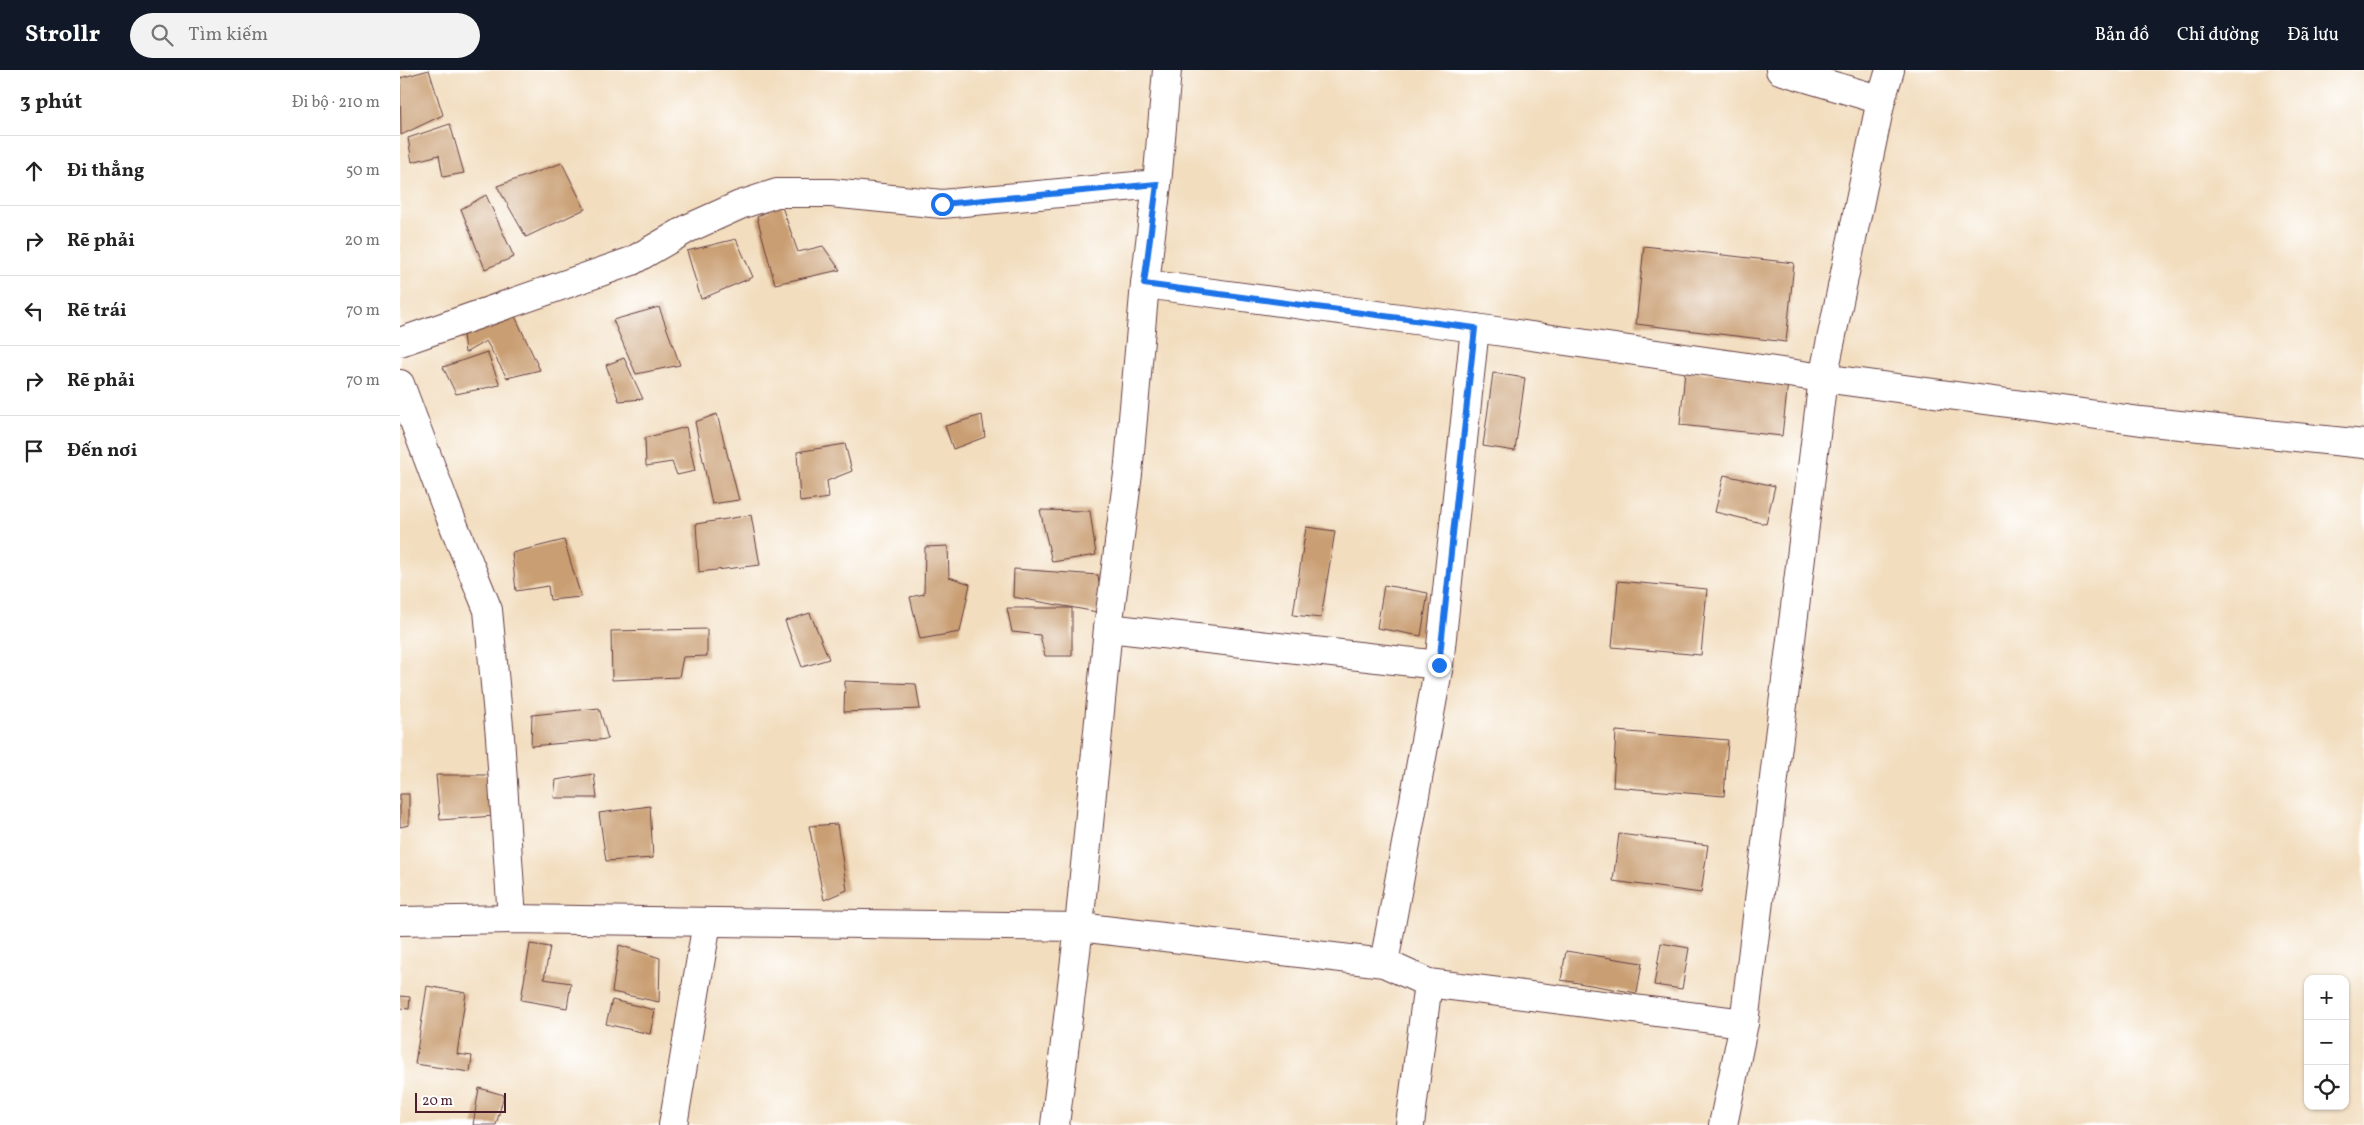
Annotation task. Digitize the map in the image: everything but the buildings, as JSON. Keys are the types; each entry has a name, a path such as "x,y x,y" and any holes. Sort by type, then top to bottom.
{"street":[{"path":"1054,1125 1078,927 1108,628 1128,474 1144,284 1157,184 1167,70"},
{"path":"1780,70 1881,100"},
{"path":"1722,1125 1744,1023 1823,378 1881,100 1890,70"},
{"path":"400,342 632,261 689,228 740,205 777,193 831,193 942,204 1157,184"},
{"path":"1144,284 2141,420 2364,444"},
{"path":"1384,963 1439,665 1475,328"},
{"path":"400,384 445,504 488,610 500,737 512,920"},
{"path":"1108,628 1439,665"},
{"path":"400,922 512,920 1078,927 1384,963 1428,983 1744,1023"},
{"path":"673,1125 707,922"},
{"path":"1410,1125 1428,983"}],"route":[{"path":"942,204 1157,184 1144,284 1475,328 1439,665"}]}
